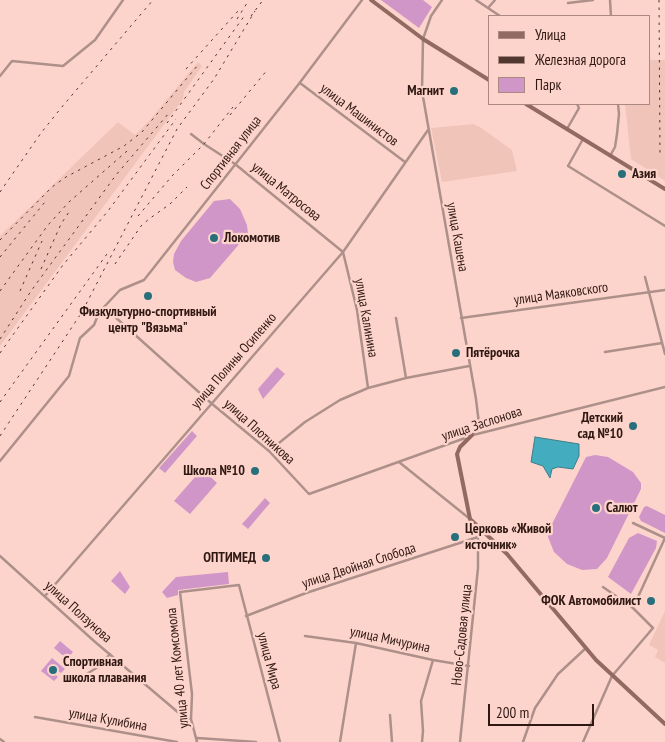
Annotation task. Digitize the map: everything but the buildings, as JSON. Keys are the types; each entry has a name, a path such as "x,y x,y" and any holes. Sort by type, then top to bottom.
{"street":[{"path":"0,76 12,61 63,66 95,40 122,0"},
{"name":"Спортивная улица","path":"0,461 69,376 80,338 94,325 104,307 120,290 144,280 300,83 362,0"},
{"path":"371,0 422,39 488,79"},
{"path":"422,39 431,16 442,0"},
{"path":"476,0 498,15"},
{"path":"488,8 495,0"},
{"path":"568,3 593,0"},
{"path":"610,0 611,15"},
{"name":"улица Кашена","path":"422,39 422,91 476,399 479,424 472,435"},
{"name":"улица Машинистов","path":"300,83 406,162"},
{"path":"528,105 665,189"},
{"path":"567,129 579,108 577,105"},
{"path":"610,156 617,134 618,105"},
{"name":"улица Полины Осипенко","path":"44,596 343,252 428,130"},
{"name":"улица Матросова","path":"191,134 235,164 343,252"},
{"path":"583,139 568,166 665,226"},
{"name":"улица Калинина","path":"343,252 357,310 368,388"},
{"path":"645,277 665,354"},
{"name":"улица Маяковского","path":"461,318 665,290"},
{"name":"улица Плотникова","path":"104,307 211,403 269,451 309,494"},
{"path":"396,318 406,378"},
{"path":"604,352 662,343"},
{"path":"269,451 304,422 340,400 368,388 406,378 469,366"},
{"name":"улица Заслонова","path":"309,494 460,441 472,435 665,387"},
{"path":"470,519 457,454 460,447 472,435"},
{"path":"399,462 470,519 507,554 612,676 665,724"},
{"path":"633,524 665,538 633,608"},
{"path":"478,537 482,531"},
{"name":"улица Двойная Слобода","path":"246,616 323,588 478,537"},
{"name":"Ново-Садовая улица","path":"460,742 470,666 478,568 478,537"},
{"name":"улица Ползунова","path":"0,556 180,714 191,719"},
{"name":"улица Мира","path":"239,585 280,742"},
{"name":"улица 40 лет Комсомола","path":"197,742 191,719 192,694 180,592 239,585"},
{"path":"583,742 612,676 653,628 633,608 603,587"},
{"name":"улица Мичурина","path":"305,636 356,643 470,666"},
{"path":"340,742 356,643"},
{"path":"523,742 535,708 558,674 586,648"},
{"path":"79,683 85,675 98,667 110,654"},
{"path":"422,742 421,701 433,660"},
{"path":"390,715 392,742"},
{"name":"улица Кулибина","path":"35,717 177,742"},
{"path":"196,738 256,742"},
{"path":"0,739 4,742"}],"shaded area":[{"path":"650,60 665,60 665,181 631,159 625,105 650,105"},
{"path":"198,62 202,66 184,92 183,99 0,346 0,236 118,122 135,135"},
{"path":"473,124 512,150 517,171 442,182 431,128"},
{"path":"665,611 665,663 655,657 658,650 649,645"}],"green space":[{"path":"381,0 423,0 432,7 419,28"},
{"name":"Локомотив","path":"230,199 240,209 247,225 248,234 210,278 196,282 186,278 175,270 173,262 174,254 181,241 214,201"},
{"path":"277,367 285,374 263,399 258,389"},
{"path":"192,431 197,436 165,473 159,468"},
{"name":"Салют","path":"595,455 608,457 633,472 641,483 641,489 607,558 597,569 582,570 567,564 554,552 548,537 551,526 586,457"},
{"path":"202,469 217,483 190,514 174,501"},
{"path":"265,498 270,503 248,529 242,524"},
{"path":"647,506 665,515 665,533 641,521 639,517 644,507"},
{"path":"638,533 657,541 656,548 631,594 608,577 629,538"},
{"path":"120,571 130,587 125,594 111,581"},
{"path":"228,572 229,584 178,590 178,595 167,598 162,592 176,577"},
{"path":"60,641 73,652 67,659 54,648"},
{"name":"Спортивная школа плавания","path":"52,658 65,669 61,673 58,671 55,674 58,677 54,681 41,671"}],"water":[{"path":"535,437 579,444 579,456 573,469 558,467 552,469 550,478 543,466 531,462"}],"railway":[{"path":"0,192 41,133 153,0"},
{"path":"237,19 249,0"},
{"path":"251,16 263,0"},
{"path":"659,0 660,156"},
{"path":"186,69 238,11"},
{"path":"0,436 82,312 177,129 214,79 255,11"},
{"path":"167,123 245,15"},
{"path":"0,240 52,187 66,177 124,146 142,132 198,65"},
{"path":"230,115 268,69"},
{"path":"138,216 172,176 204,144 233,107"},
{"path":"0,339 31,291 116,175 169,113"},
{"path":"0,353 63,265 108,211 176,119"},
{"path":"0,291 48,225 69,202 127,151"},
{"path":"115,264 141,226 170,204 187,187"},
{"path":"0,257 45,202"},
{"path":"41,269 61,224 71,209"},
{"path":"20,291 42,241"},
{"path":"0,402 107,254"}],"place":[{"name":"Магнит","path":"454,91"},
{"name":"Азия","path":"622,174"},
{"name":"Локомотив","path":"214,238"},
{"name":"Физкультурно-спортивный центр \"Вязьма\"","path":"148,296"},
{"name":"Пятёрочка","path":"456,353"},
{"name":"Детский сад №10","path":"633,426"},
{"name":"Школа №10","path":"255,471"},
{"name":"Салют","path":"596,508"},
{"name":"Церковь «Живой источник»","path":"455,537"},
{"name":"ОПТИМЕД","path":"266,558"},
{"name":"ФОК Автомобилист","path":"651,601"},
{"name":"Спортивная школа плавания","path":"53,670"}]}
